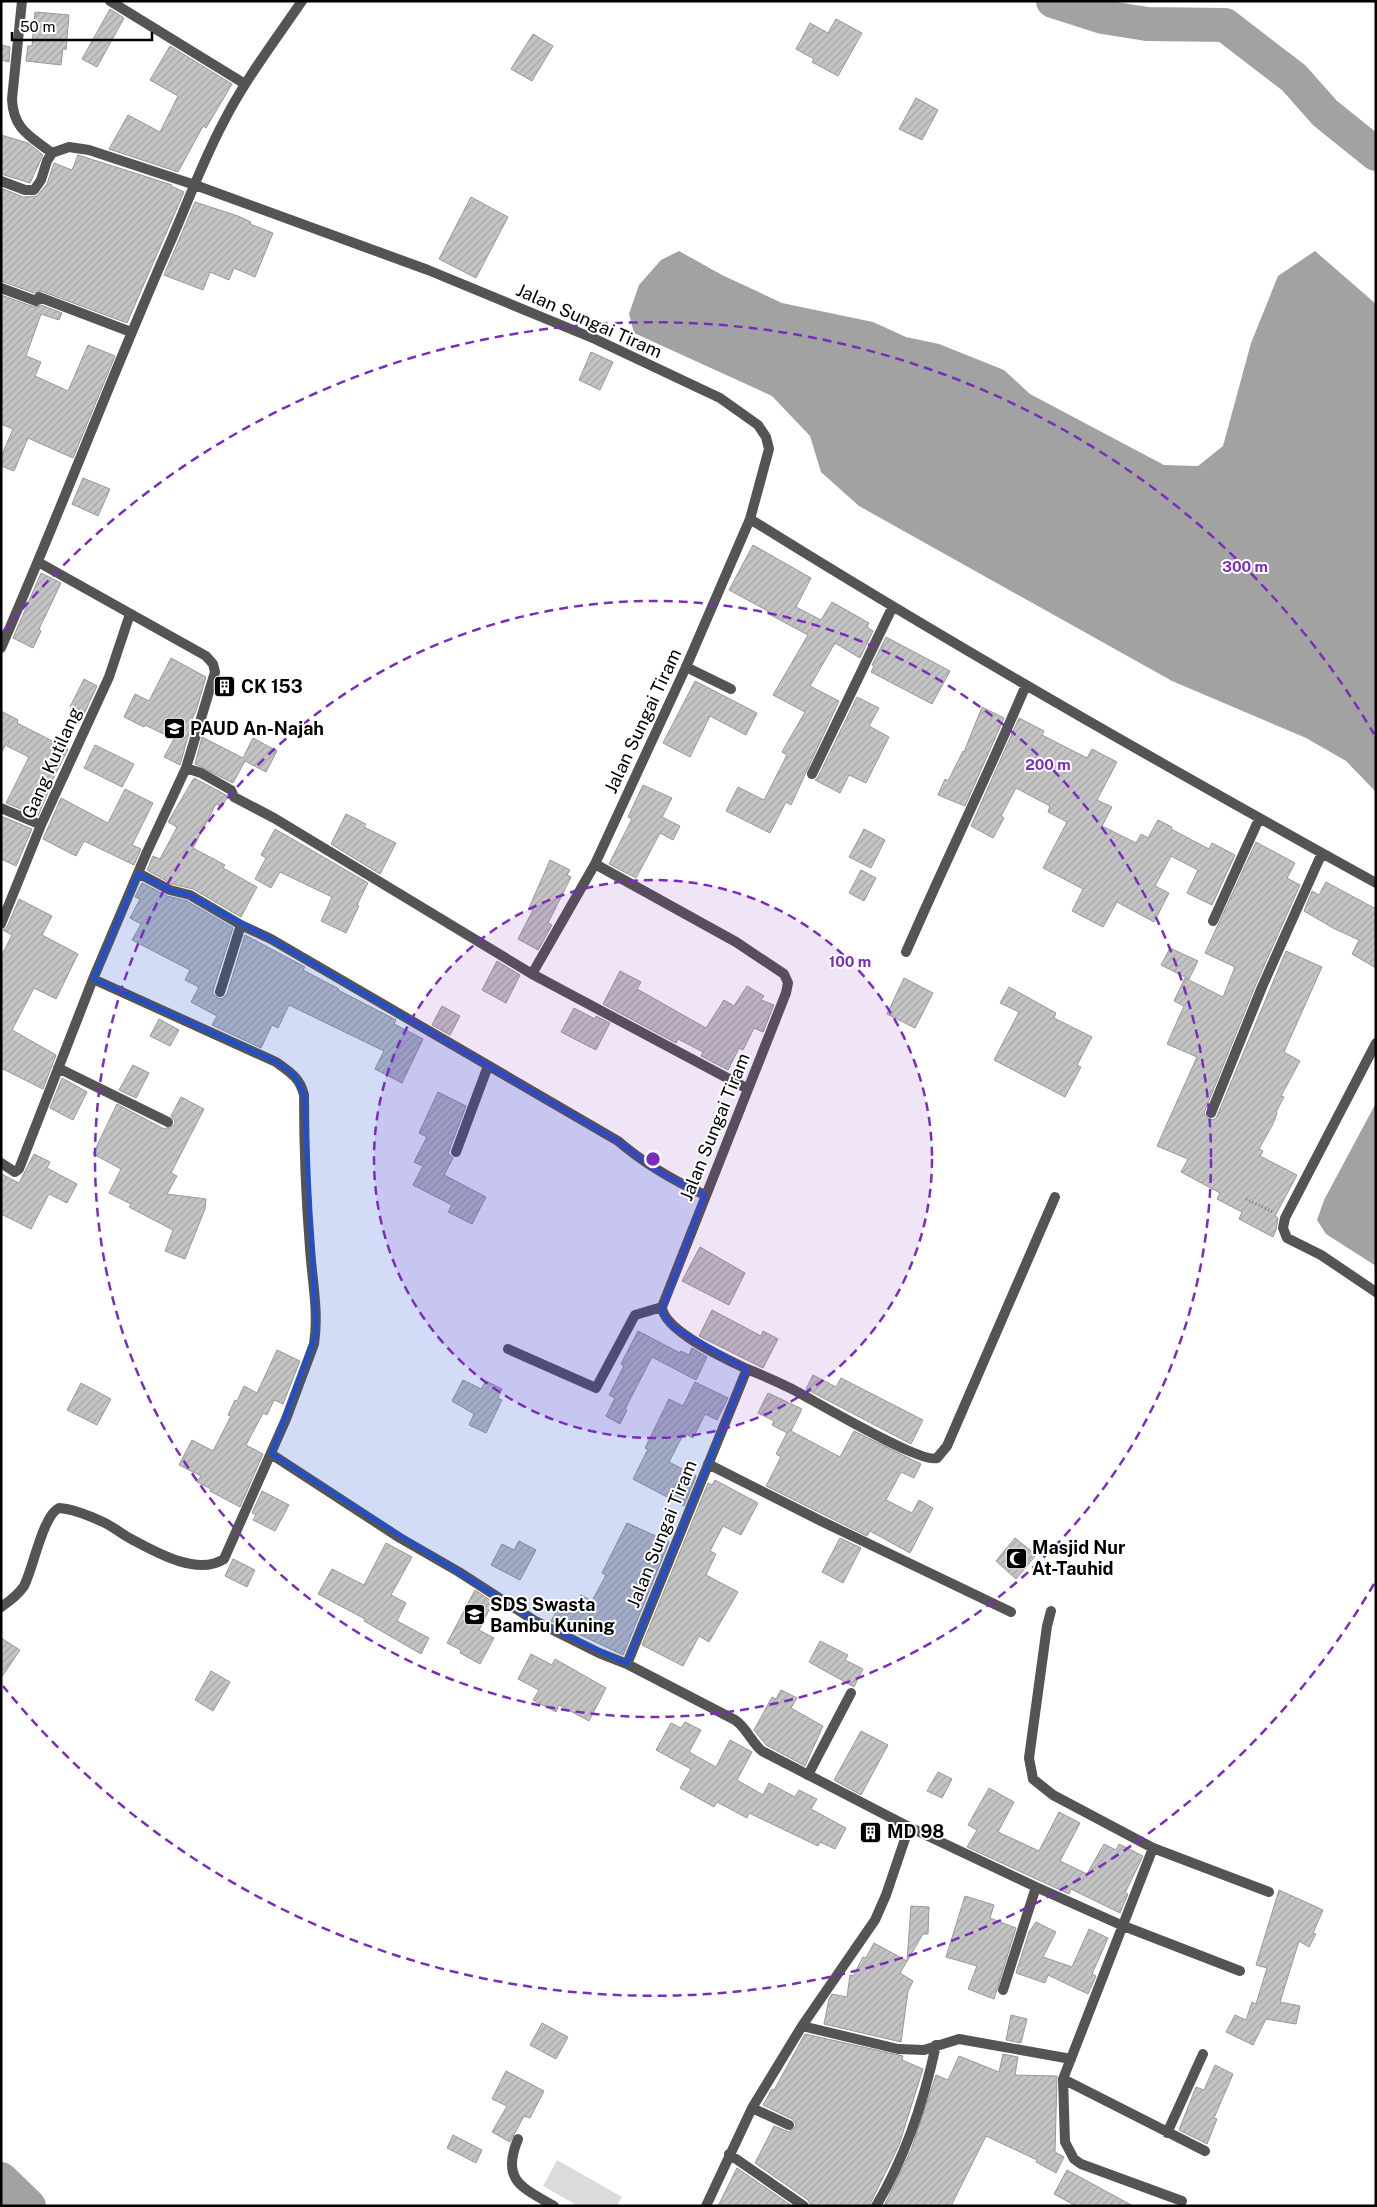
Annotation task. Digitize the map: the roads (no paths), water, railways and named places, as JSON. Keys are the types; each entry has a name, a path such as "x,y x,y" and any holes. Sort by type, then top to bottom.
{"street":[{"path":"1,181 30,191 36,189 52,153 20,128 12,110 22,1"},
{"path":"110,1 245,84"},
{"path":"1,648 131,332 222,124 245,84 302,1"},
{"name":"Jalan Sungai Tiram","path":"52,153 60,148 69,147 89,150 195,185 428,270 595,339 720,398 758,425 766,437 770,449 750,519 686,667 595,864 736,942 784,974 788,983 786,994 705,1194 662,1308"},
{"path":"1,288 36,301 39,297 131,332"},
{"path":"750,519 892,608 1259,819 1376,883"},
{"path":"1,1163 15,1172 19,1169 93,979 138,873 186,768 214,680 214,664 206,656 38,562"},
{"path":"812,774 892,608"},
{"name":"Gang Kutilang","path":"1,924 42,825 109,677 130,614"},
{"path":"686,667 731,689"},
{"path":"906,952 1026,685"},
{"path":"186,768 201,773 231,790 234,797 274,818 532,974 748,1089"},
{"path":"1,808 42,825"},
{"path":"1213,921 1259,819"},
{"path":"1211,1113 1262,987 1322,853"},
{"path":"532,974 595,864"},
{"path":"138,873 170,890 190,895 241,925 271,939 618,1141 640,1160 662,1174 705,1194"},
{"path":"220,992 241,925"},
{"path":"1,1607 12,1600 23,1587 49,1520 55,1510 59,1508 103,1522 132,1540 168,1556 205,1565 216,1564 224,1559 271,1454 314,1344 316,1334 302,1084 294,1075 276,1062 93,979"},
{"path":"1376,1043 1285,1218 1282,1228 1286,1238 1321,1255 1376,1292"},
{"path":"456,1152 488,1066"},
{"path":"58,1068 168,1122"},
{"path":"508,1349 596,1388 599,1387 636,1314 662,1308 665,1318 672,1326 714,1352 793,1390 893,1443 930,1459 937,1458 947,1446 1055,1197"},
{"name":"Jalan Sungai Tiram","path":"627,1664 747,1369"},
{"path":"271,1454 400,1538 459,1572 535,1621 593,1650 627,1664 742,1724 750,1738 762,1751 909,1827 1036,1887 1121,1925 1240,1971"},
{"path":"708,1464 821,1521 1011,1612"},
{"path":"1051,1611 1047,1626 1029,1758 1032,1776 1038,1784 1053,1795 1153,1848 1269,1892"},
{"path":"808,1775 851,1693"},
{"path":"706,2206 752,2108 802,2026 874,1920 886,1896 909,1827"},
{"path":"1153,1848 1121,1925 1063,2079 1064,2135 1065,2142 1074,2159 1081,2164 1182,2201"},
{"path":"1003,1990 1036,1887"},
{"path":"802,2026 898,2049 924,2050 959,2039 1071,2059"},
{"path":"876,2206 898,2165 926,2092 936,2045"},
{"path":"1167,2133 1203,2054"},
{"path":"1063,2079 1205,2151"},
{"path":"752,2108 789,2126"},
{"path":"518,2138 510,2165 518,2184 554,2206"},
{"path":"729,2154 804,2206"}],"waterway":[{"path":"1053,1 1103,17 1147,24 1225,25 1294,78 1325,113 1376,154"},
{"path":"1,2179 29,2206"}],"place":[{"name":"CK 153","path":"225,687"},
{"name":"PAUD An-Najah","path":"174,729"},
{"name":"Masjid Nur At-Tauhid","path":"1016,1558"},
{"name":"SDS Swasta Bambu Kuning","path":"474,1615"},
{"name":"MD 98","path":"871,1832"}]}
